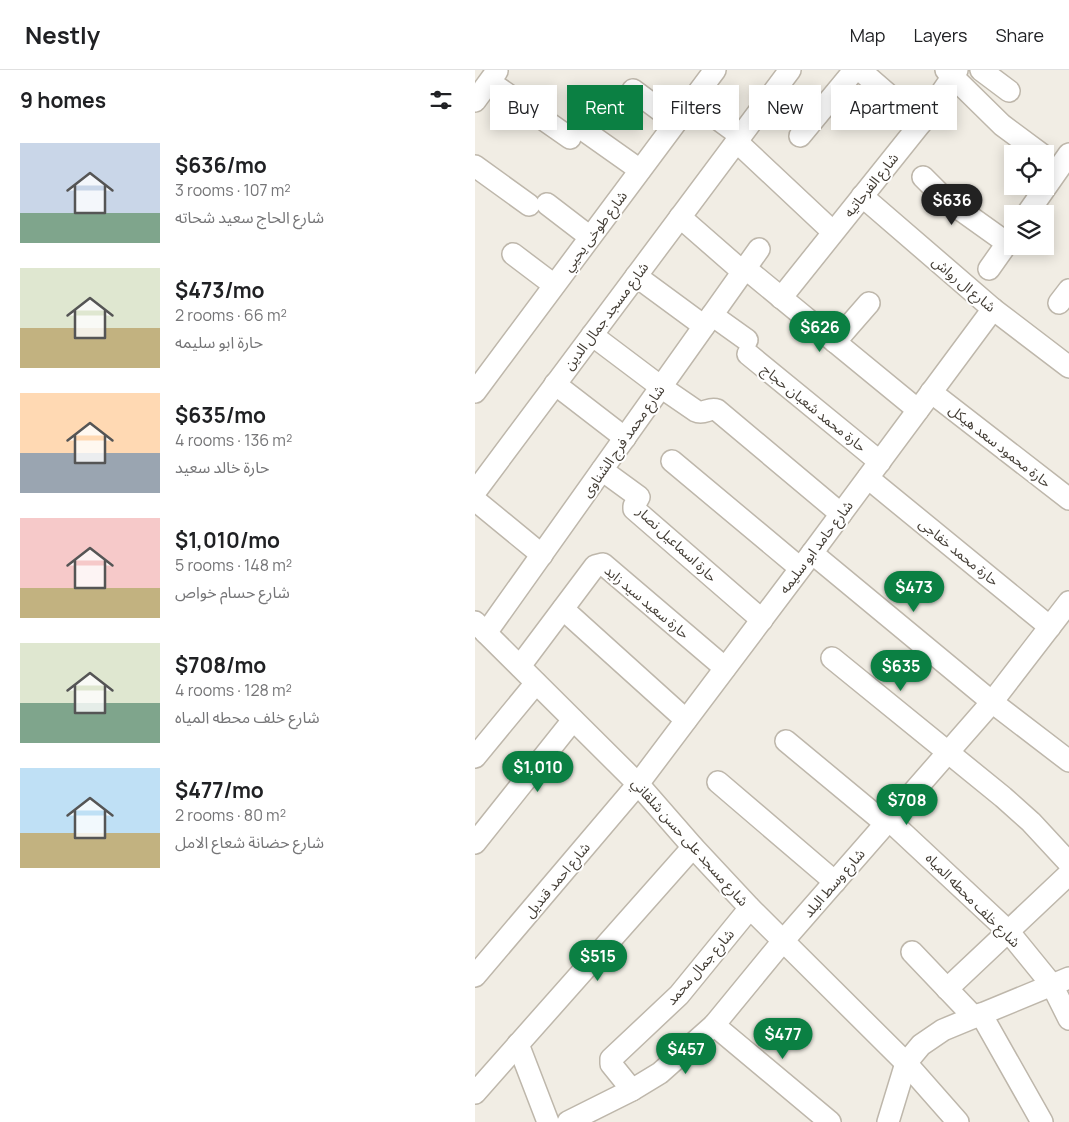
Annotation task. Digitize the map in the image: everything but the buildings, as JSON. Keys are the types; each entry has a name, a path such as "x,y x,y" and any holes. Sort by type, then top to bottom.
{"street":[{"name":"شارع طوخى يحيي","path":"704,85 715,70"},
{"name":"شارع مسجد جمال الدين","path":"475,492 790,70"},
{"path":"800,136 852,73 858,70 876,85"},
{"path":"981,70 1009,91"},
{"path":"952,72 1002,125 1029,145"},
{"name":"شارع الفرحاتيه","path":"944,85 952,72"},
{"path":"475,101 494,76 576,133 640,170"},
{"name":"شارع طوخى يحيي","path":"475,392 670,130"},
{"path":"729,130 833,232"},
{"name":"شارع الفرحاتيه","path":"781,298 915,130"},
{"path":"1032,205 1058,159"},
{"path":"475,166 590,237"},
{"path":"923,177 944,198 1004,235"},
{"name":"شارع ال رواش","path":"862,196 993,309 1069,367"},
{"path":"680,217 918,410"},
{"path":"989,269 1004,248"},
{"name":"شارع محمد فرج الشناوى","path":"481,627 542,555 759,249"},
{"path":"513,254 554,285"},
{"name":"حارة محمد شعبان حجاج","path":"636,276 708,320 747,347 874,470"},
{"path":"835,342 869,303"},
{"name":"شارع حامد ابو سليمه","path":"638,784 993,309"},
{"path":"592,334 661,387 698,412 717,410 841,514"},
{"path":"555,384 625,438"},
{"name":"حارة محمود سعد هيكل","path":"931,392 1069,499"},
{"path":"672,461 1069,761"},
{"name":"حارة اسماعيل نصار","path":"602,470 639,497 634,506 635,509 762,620"},
{"name":"حارة محمد خفاجى","path":"874,470 1058,625"},
{"path":"475,500 542,555"},
{"name":"حارة سعيد سيد زايد","path":"520,666 595,566 603,564 725,668"},
{"name":"شارع وسط البلد","path":"568,1122 632,1090 670,1066 714,1025 783,941 993,702 1058,625 1069,602"},
{"path":"563,609 686,720"},
{"name":"شارع مسجد على حسن شلقاني","path":"481,627 638,784 693,847 783,941 906,1063 958,1122"},
{"path":"832,658 1024,816 1069,863"},
{"path":"475,757 536,683"},
{"path":"475,843 573,720"},
{"name":"شارع خلف محطه المياه","path":"786,742 887,822 1009,931 1060,981 1069,1019"},
{"path":"719,782 835,882"},
{"name":"شارع احمد قنديل","path":"475,976 638,784"},
{"path":"475,1092 693,847"},
{"path":"947,989 1069,874"},
{"name":"شارع جمال محمد","path":"632,1090 611,1064 611,1059 679,995 751,908"},
{"path":"912,952 947,989 977,1016 1042,1122"},
{"path":"888,1122 906,1063 921,1045 943,1030 1060,981"},
{"path":"714,1025 830,1122"},
{"path":"518,1044 548,1122"}]}
